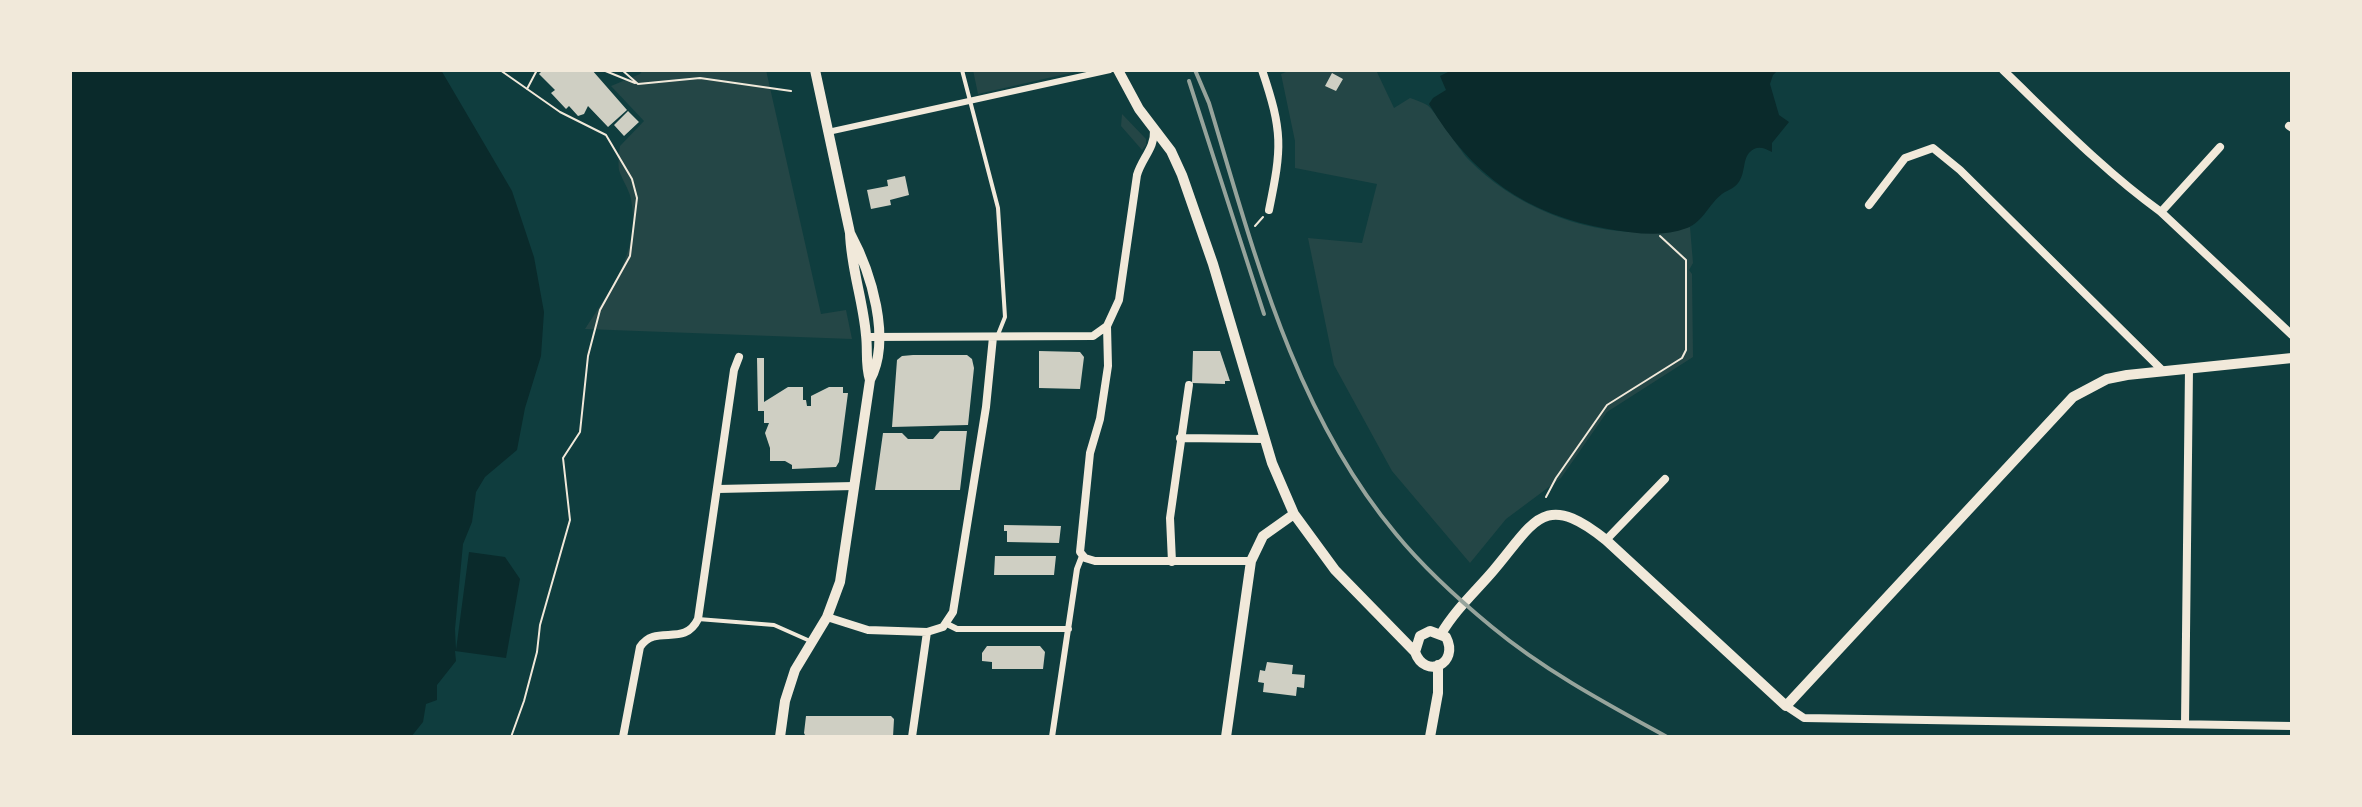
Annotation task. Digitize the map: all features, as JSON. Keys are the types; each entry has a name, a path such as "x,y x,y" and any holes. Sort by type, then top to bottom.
{"street":[{"path":"815,70 850,233 851,257 867,337 865,363 870,380"},
{"path":"828,132 1110,70"},
{"path":"1118,70 1139,109 1171,151 1182,175 1213,264 1284,496 1335,570 1423,664 1438,665 1447,659 1450,648 1441,634 1430,631 1420,636 1415,643 1415,652"},
{"path":"1262,70 1280,131 1279,161 1269,210"},
{"path":"2003,70 2292,335"},
{"path":"1052,737 1077,569 1082,556 1080,535 1090,453 1100,419 1108,366 1107,326 1119,300 1137,175 1153,147 1154,130"},
{"path":"2161,212 2220,147"},
{"path":"1869,205 1905,158 1933,148 1960,170 2162,370"},
{"path":"780,737 789,685 810,641 827,617 842,573 870,380 878,365 880,338 866,270 850,233"},
{"path":"867,337 1093,336 1107,326"},
{"path":"827,617 868,630 927,632 947,624 953,612 963,554 995,337"},
{"path":"623,737 640,647 645,639 686,634 698,619 734,370 739,357"},
{"path":"1786,706 2073,397 2107,379 2162,370 2292,358"},
{"path":"2185,724 2189,368"},
{"path":"1172,562 1170,518 1189,385"},
{"path":"1180,438 1265,439"},
{"path":"1606,540 1665,479"},
{"path":"718,489 854,486"},
{"path":"1226,737 1251,561 1263,536 1294,514"},
{"path":"1441,634 1456,612 1535,522 1559,515 1576,518 1606,540 1786,706 1804,718 2292,726"},
{"path":"1082,556 1092,561 1251,561"},
{"path":"947,624 957,629 1069,629"},
{"path":"1391,628 1420,636"},
{"path":"912,737 927,632"},
{"path":"1430,737 1438,693 1438,665"}],"lane":[{"path":"962,70 998,208 1005,317 995,337"},
{"path":"698,619 767,624 810,641"}],"path":[{"path":"500,70 572,119 606,135 632,179 637,198 630,256 600,310 588,356 580,432 563,458 570,520 540,625 537,652 511,737"},
{"path":"527,90 537,70"},
{"path":"603,70 638,84 700,78 791,91"},
{"path":"622,70 638,84"},
{"path":"1546,497 1607,405 1682,358 1686,350 1686,260 1660,236"}],"shaded area":[{"path":"70,70 441,70 512,191 534,257 544,312 541,356 525,408 517,450 485,477 476,492 472,522 463,544 455,629 456,650 469,552 505,557 520,579 506,658 455,651 456,661 437,685 437,700 426,704 423,722 411,737 70,737"},
{"path":"643,70 766,70 821,314 846,310 852,339 585,329 622,268 632,235 630,195 619,170 620,146 644,121 611,86"},
{"path":"973,70 1083,70 978,94"},
{"path":"1291,70 1376,70 1394,108 1410,98 1427,105 1468,159 1490,179 1542,210 1571,221 1631,232 1661,232 1690,227 1693,357 1607,412 1561,478 1506,519 1470,563 1392,471 1334,365 1308,238 1362,243 1377,184 1295,168 1295,141 1281,74"},
{"path":"1452,70 1778,70 1770,84 1779,115 1789,122 1772,143 1772,152 1758,148 1750,152 1738,183 1717,198 1693,225 1657,234 1618,231 1579,223 1527,202 1504,188 1463,152 1429,104 1446,90 1440,76"},
{"path":"1122,114 1146,139 1142,150 1121,126"}],"building":[{"path":"543,70 592,70 627,110 608,127 588,106 584,114 578,116 569,106 566,109 551,93 555,90 539,74"},
{"path":"1332,73 1343,79 1336,91 1325,86"},
{"path":"628,111 639,122 624,136 614,125"},
{"path":"905,176 909,195 890,200 891,205 871,209 867,190 888,186 887,180"},
{"path":"1039,351 1080,352 1084,357 1080,389 1039,388"},
{"path":"1193,351 1220,351 1230,381 1225,381 1225,384 1192,383"},
{"path":"913,355 967,355 972,359 974,368 968,425 892,427 897,360"},
{"path":"757,358 764,358 764,402 788,387 803,387 803,400 806,400 807,406 811,406 811,396 829,387 843,387 843,393 848,393 836,467 792,469 792,465 785,461 770,461 765,433 769,423 764,423 764,411 758,411"},
{"path":"940,431 967,431 960,490 875,490 883,433 902,433 908,439 933,439"},
{"path":"1004,525 1061,526 1059,543 1007,542"},
{"path":"995,556 1056,556 1054,575 994,575"},
{"path":"987,646 1040,646 1045,652 1043,669 992,669 992,662 982,661 982,653"},
{"path":"1267,662 1293,665 1292,674 1305,675 1304,688 1297,687 1296,696 1263,692 1264,683 1258,682 1260,670 1265,671"},
{"path":"806,716 891,716 894,719 893,737 806,737"}],"railway":[{"path":"1195,70 1209,103 1281,329 1330,436 1361,487 1418,559 1492,627 1555,672 1667,737"},
{"path":"1189,81 1264,314"}]}
